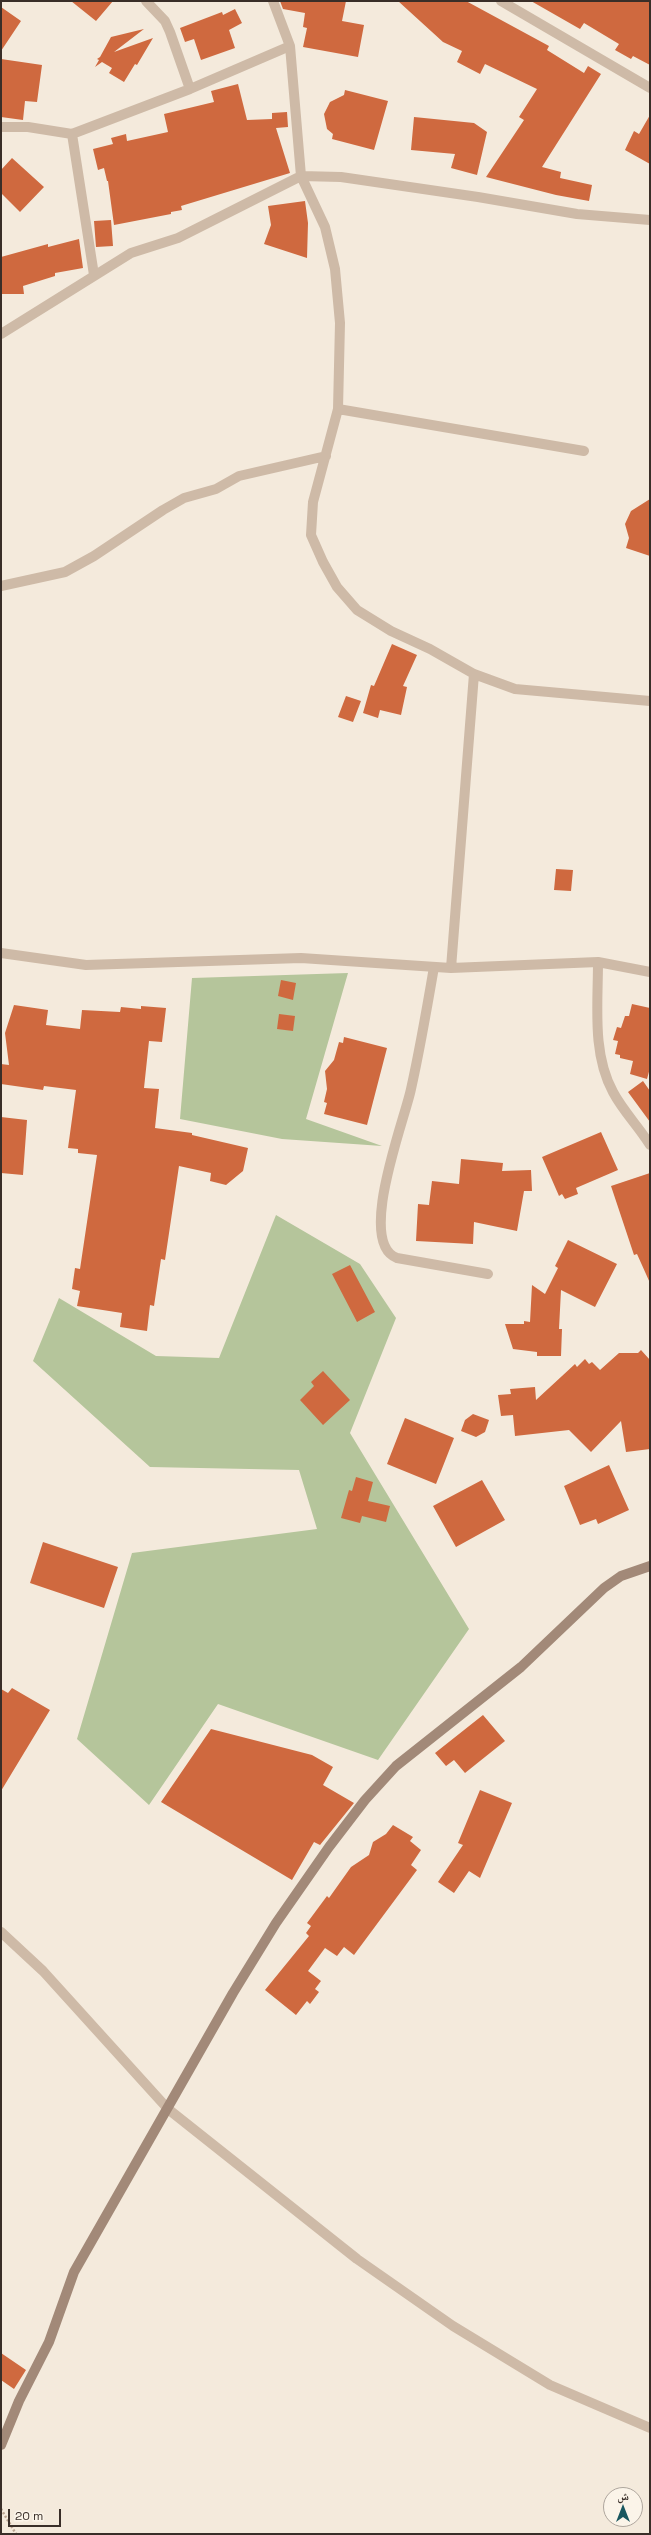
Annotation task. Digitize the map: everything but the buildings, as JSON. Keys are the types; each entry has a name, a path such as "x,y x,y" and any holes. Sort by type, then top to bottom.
{"street":[{"path":"146,1 165,22 170,32 190,89"},
{"path":"273,1 290,46 301,176 325,227 335,269 340,323 338,410 313,502 311,535 337,587 357,610 391,631 430,649 474,674 514,689 650,701"},
{"path":"501,1 650,88"},
{"path":"1,127 28,127 72,134 190,89 290,46"},
{"path":"72,134 94,275"},
{"path":"1,334 131,253 178,238 301,176 341,177 478,196 577,214 650,220"},
{"path":"338,410 584,451"},
{"path":"1,586 65,572 184,498 216,489 239,476 326,456"},
{"path":"451,968 474,674"},
{"path":"1,953 86,965 301,958 451,968 598,962 650,972"},
{"path":"598,962 598,1033 605,1074 613,1093 650,1145"},
{"path":"434,967 411,1091 383,1190 382,1210 385,1247 387,1252 397,1258 488,1274"},
{"path":"1,2445 19,2401 49,2342 74,2272 276,1923 365,1800 396,1766 521,1667 604,1588 621,1576 650,1566"},
{"path":"1,1932 43,1971 168,2109 357,2259 453,2326 550,2385 650,2428"}],"path":[{"path":"1,2509 16,2534"}],"green space":[{"path":"348,973 306,1119 382,1146 282,1139 180,1119 192,978"},
{"path":"276,1215 360,1264 396,1318 350,1433 469,1629 378,1760 218,1704 149,1805 77,1739 132,1553 317,1529 299,1470 150,1467 33,1361 59,1298 156,1356 219,1358"}]}
